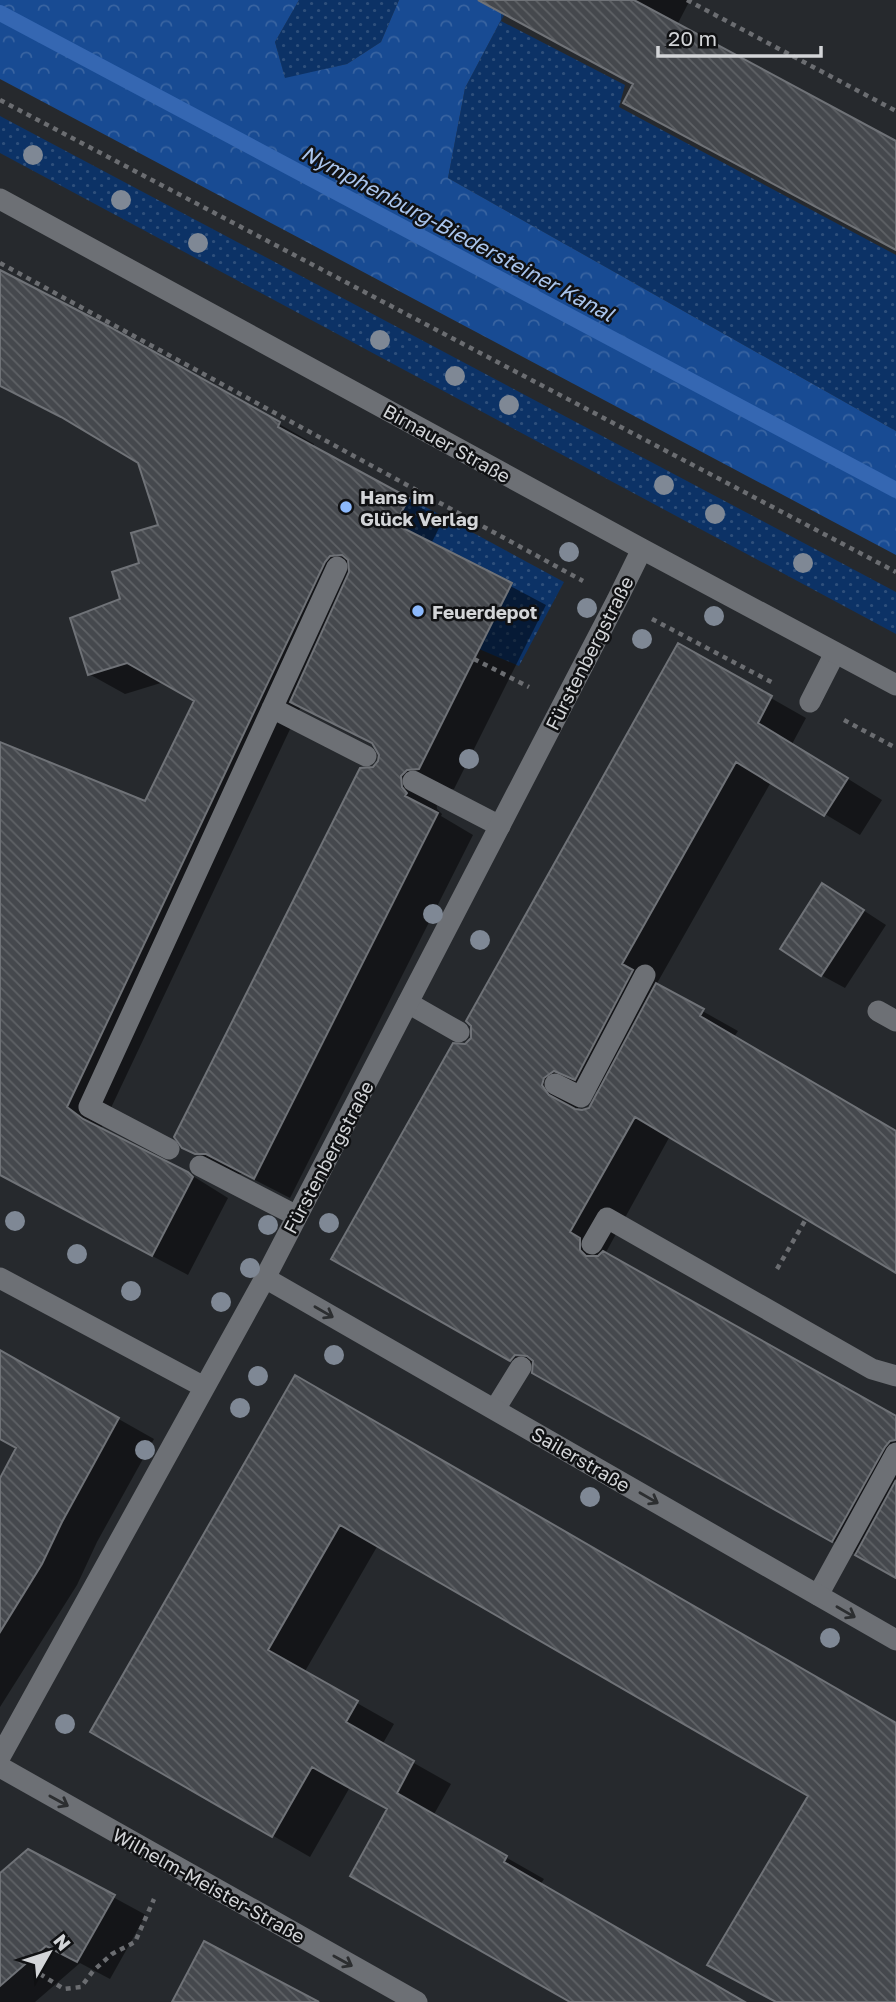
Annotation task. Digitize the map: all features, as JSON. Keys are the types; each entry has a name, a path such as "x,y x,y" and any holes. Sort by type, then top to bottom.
{"street":[{"name":"Birnauer Straße","path":"0,199 896,685"},
{"name":"Fürstenbergstraße","path":"0,1757 265,1278 642,549"},
{"path":"169,1149 89,1107 337,567"},
{"path":"810,702 835,653"},
{"path":"272,708 366,756"},
{"path":"413,781 500,826"},
{"path":"555,1084 581,1097 645,975"},
{"path":"408,1003 459,1032"},
{"path":"200,1166 297,1216"},
{"path":"592,1244 607,1218 872,1369 896,1376"},
{"path":"0,1278 204,1387"},
{"name":"Sailerstraße","path":"265,1278 896,1640"},
{"path":"495,1409 521,1367"},
{"path":"818,1595 896,1453"},
{"name":"Wilhelm-Meister-Straße","path":"0,1767 171,1864 386,1995 417,2002"}],"path":[{"path":"687,0 896,111"},
{"path":"0,100 896,572"},
{"path":"0,264 617,600 896,748"},
{"path":"474,659 563,705"},
{"path":"756,1304 806,1219"},
{"path":"40,1974 64,1989 81,1987 93,1971 112,1954 135,1942 171,1864"}],"shaded area":[{"path":"299,0 399,0 381,42 347,64 285,79 275,42"},
{"path":"502,0 512,0 501,21 625,85 619,107 896,255 896,431 448,178 465,88 501,20"},
{"path":"0,116 896,592 896,634 0,153"},
{"path":"409,498 564,582 519,666 479,649 395,524"}],"green space":[{"path":"0,0 299,0 275,42 285,78 347,64 381,42 399,0 502,0 501,20 465,88 448,178 896,431 896,555 0,79"}],"building":[{"path":"478,0 634,0 896,141 896,250 623,103 633,84"},
{"path":"0,270 108,326 280,422 278,427 409,498 395,524 512,583 419,769 407,770 401,776 402,787 407,793 405,796 438,813 254,1179 206,1154 195,1154 182,1148 174,1137 360,768 373,767 378,761 379,755 372,743 290,702 349,572 348,560 342,555 330,556 325,562 67,1107 83,1119 193,1177 152,1256 0,1175 0,742 145,801 194,701 127,663 88,675 70,618 120,599 112,572 139,563 131,533 158,525 138,463 61,417 0,386"},
{"path":"678,643 772,696 758,723 848,778 824,816 736,762 622,964 633,970 575,1080 554,1071 544,1078 542,1085 549,1095 575,1109 589,1108 656,983 704,1009 700,1016 896,1131 896,1273 635,1117 570,1232 580,1238 580,1250 586,1256 598,1256 603,1251 896,1416 896,1440 890,1441 885,1447 832,1542 532,1373 533,1361 527,1356 515,1355 510,1361 331,1259 453,1043 465,1044 471,1038 471,1026 466,1021"},
{"path":"822,883 864,910 821,976 780,949"},
{"path":"0,1350 119,1418 42,1564 0,1632 0,1478 16,1448 0,1439"},
{"path":"295,1375 896,1723 896,2002 776,2002 707,1965 808,1796 340,1525 268,1650 358,1701 346,1722 414,1761 397,1793 507,1856 504,1862 745,2002 570,2002 350,1876 387,1809 312,1767 272,1837 90,1732"},
{"path":"896,1480 896,1578 855,1555"},
{"path":"28,1849 115,1895 77,1962 46,1946 0,1986 0,1873"},
{"path":"204,1941 319,2002 172,2002"}],"waterway":[{"name":"Nymphenburg-Biedersteiner Kanal","path":"0,13 896,490"}],"place":[{"name":"Hans im Glück Verlag","path":"346,507"},
{"name":"Feuerdepot","path":"418,611"}]}
